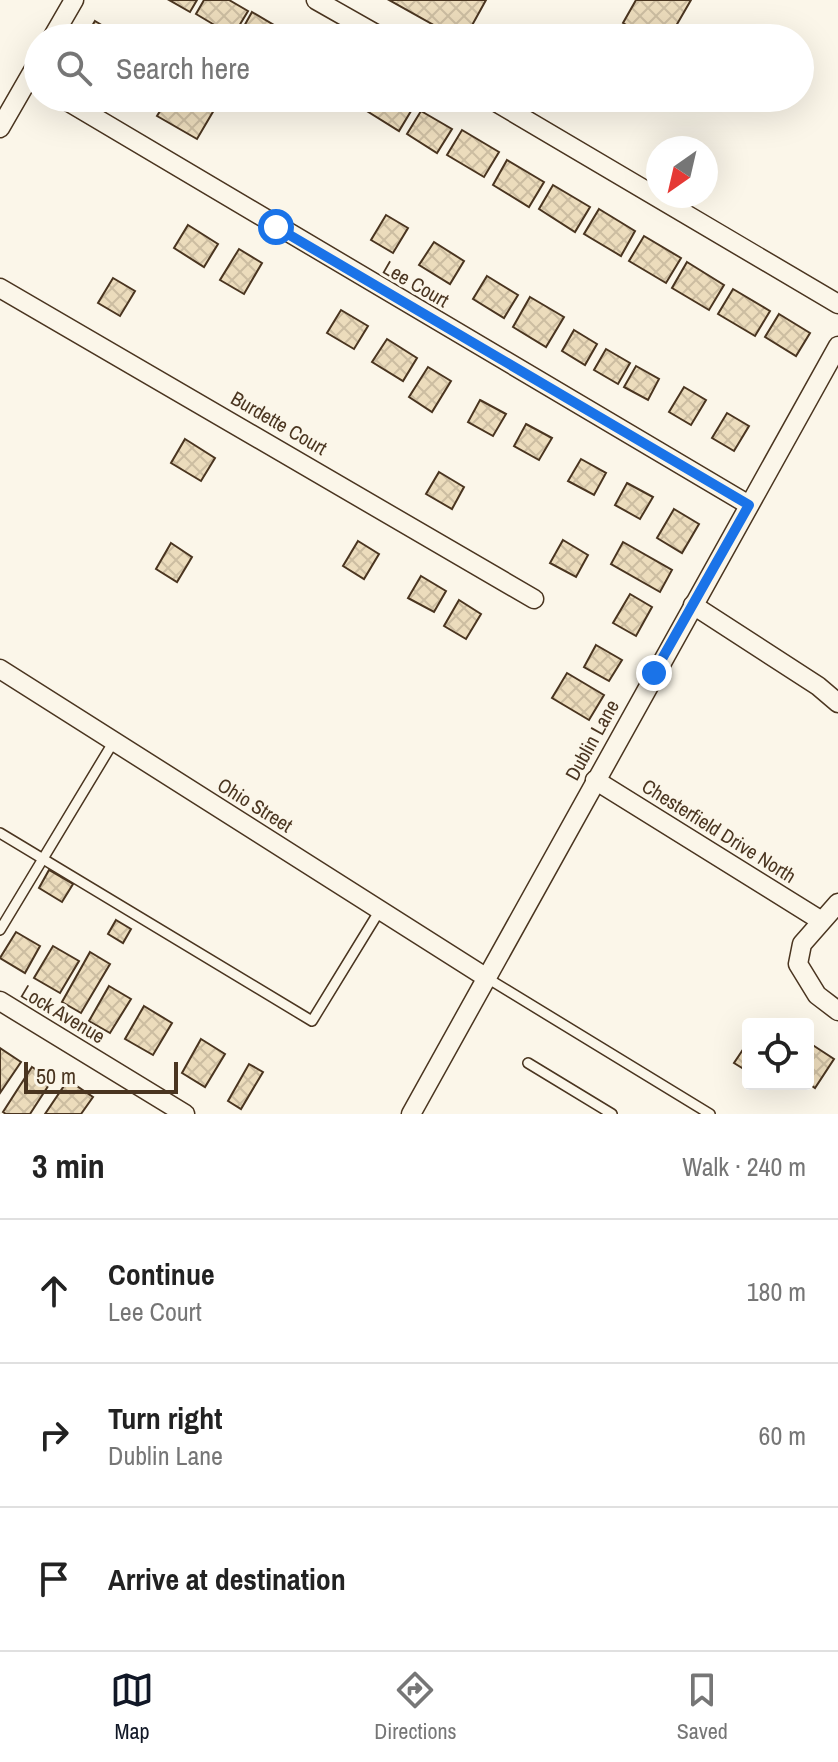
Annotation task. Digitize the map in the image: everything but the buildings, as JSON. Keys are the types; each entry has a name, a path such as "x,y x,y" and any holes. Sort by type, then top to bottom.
{"street":[{"path":"60,24 74,0"},
{"path":"316,0 358,24"},
{"path":"0,128 24,91"},
{"name":"Lee Court","path":"86,112 749,505"},
{"path":"513,112 838,304"},
{"name":"Burdette Court","path":"0,288 534,599"},
{"name":"Dublin Lane","path":"411,1114 838,346"},
{"path":"693,605 818,686 838,703"},
{"name":"Ohio Street","path":"0,669 487,978"},
{"name":"Chesterfield Drive North","path":"595,780 820,920"},
{"path":"838,903 802,944 798,964 817,995 838,1011"},
{"name":"Lock Avenue","path":"0,1001 185,1114"}],"lane":[{"path":"0,930 114,741"},
{"path":"0,833 312,1021 380,910"},
{"path":"487,978 710,1114"},
{"path":"528,1063 612,1114"}],"route":[{"path":"276,227 749,505 654,673"}]}
